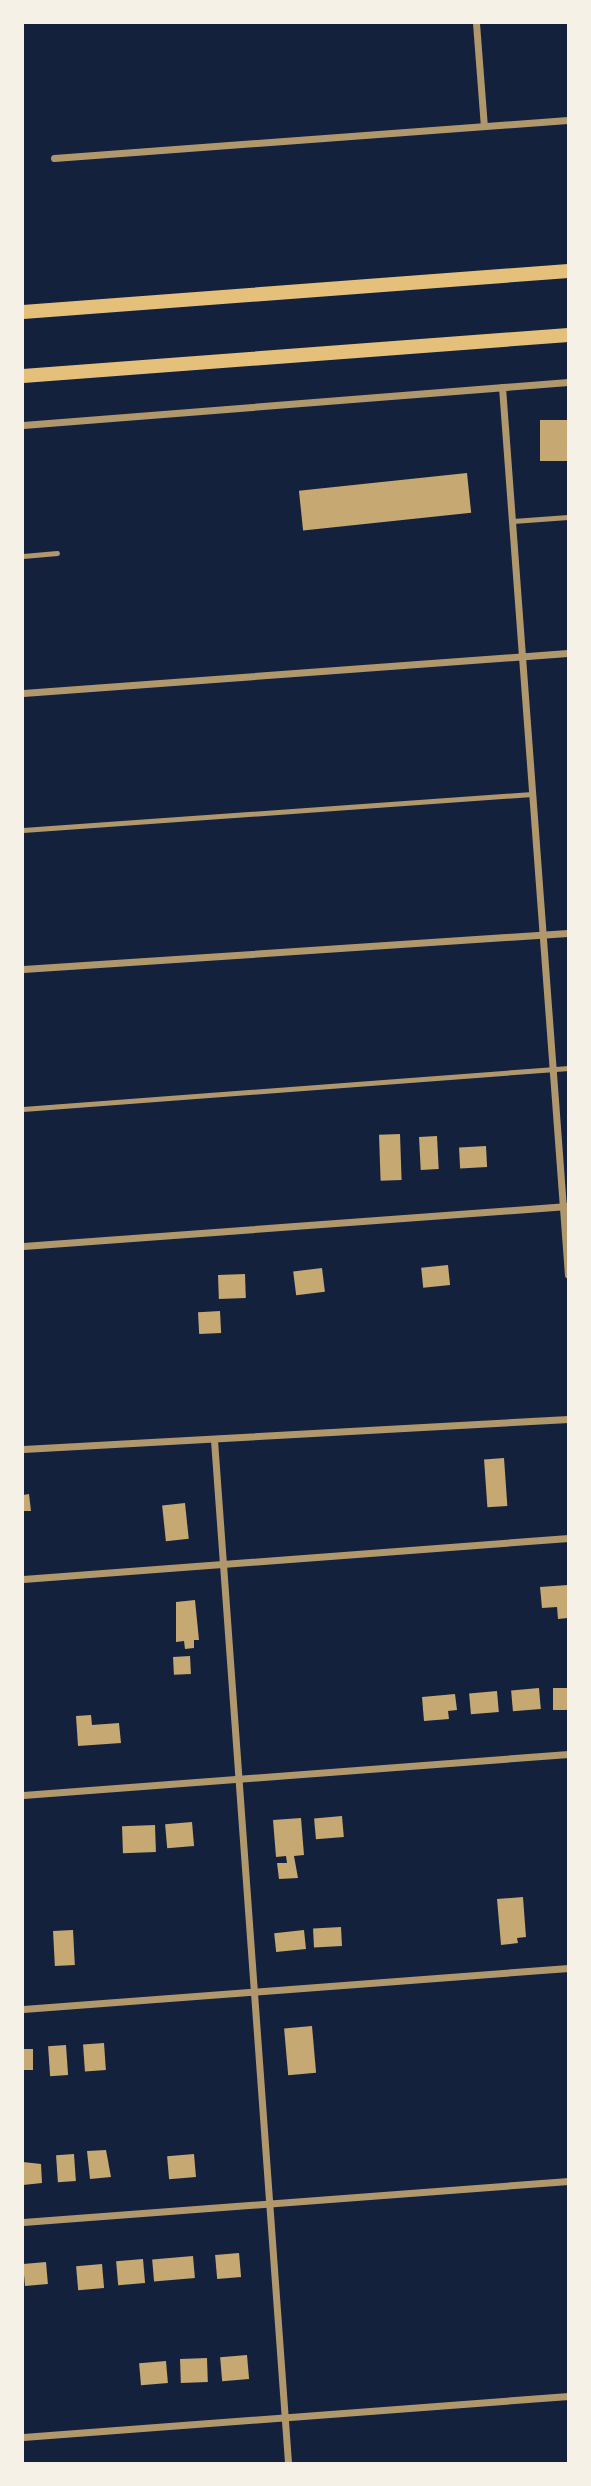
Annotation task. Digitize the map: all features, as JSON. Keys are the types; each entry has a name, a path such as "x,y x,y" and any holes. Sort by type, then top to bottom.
{"highway":[{"path":"23,312 568,271"},
{"path":"23,376 568,335"}],"street":[{"path":"476,23 484,126"},
{"path":"54,158 568,120"},
{"path":"23,425 568,382"},
{"path":"502,387 553,1070 566,1207 568,1275"},
{"path":"23,693 568,653"},
{"path":"23,968 568,933"},
{"path":"23,1246 566,1207"},
{"path":"23,1449 568,1419"},
{"path":"214,1440 251,1992 270,2203 288,2463"},
{"path":"23,1580 568,1538"},
{"path":"23,1796 568,1754"},
{"path":"23,2009 568,1969"},
{"path":"23,2222 568,2181"},
{"path":"23,2437 568,2396"}],"lane":[{"path":"513,521 568,517"},
{"path":"23,556 57,553"},
{"path":"23,830 533,794"},
{"path":"23,1109 568,1068"}],"building":[{"path":"540,420 568,420 568,461 540,461"},
{"path":"467,473 471,513 303,530 299,491"},
{"path":"400,1134 402,1180 381,1181 379,1135"},
{"path":"437,1136 439,1169 421,1170 419,1137"},
{"path":"486,1146 487,1167 460,1168 459,1147"},
{"path":"448,1265 450,1285 423,1288 421,1268"},
{"path":"322,1268 325,1292 296,1295 293,1272"},
{"path":"245,1274 246,1298 219,1299 218,1275"},
{"path":"220,1311 221,1333 199,1334 198,1312"},
{"path":"504,1458 507,1506 487,1507 484,1459"},
{"path":"29,1494 31,1511 23,1511 23,1495"},
{"path":"185,1503 189,1539 166,1541 162,1505"},
{"path":"568,1585 568,1618 558,1619 557,1607 542,1608 540,1587"},
{"path":"195,1600 199,1640 194,1640 194,1648 185,1649 184,1641 176,1642 176,1602"},
{"path":"190,1656 191,1674 174,1675 173,1657"},
{"path":"539,1688 541,1709 513,1711 511,1690"},
{"path":"553,1688 568,1688 568,1710 553,1710"},
{"path":"497,1691 499,1712 471,1714 469,1693"},
{"path":"455,1694 457,1710 448,1711 449,1719 424,1721 422,1697"},
{"path":"91,1715 92,1725 119,1723 121,1743 78,1746 76,1716"},
{"path":"342,1816 344,1837 316,1839 314,1818"},
{"path":"301,1818 304,1855 294,1856 298,1878 279,1879 277,1863 287,1863 286,1856 276,1857 273,1820"},
{"path":"192,1822 194,1846 167,1848 165,1824"},
{"path":"155,1825 156,1852 123,1853 122,1826"},
{"path":"523,1897 526,1937 517,1938 518,1943 501,1945 497,1899"},
{"path":"341,1927 342,1946 314,1947 313,1928"},
{"path":"73,1930 75,1965 55,1966 53,1931"},
{"path":"304,1930 306,1949 276,1952 274,1933"},
{"path":"312,2026 316,2073 288,2075 284,2028"},
{"path":"104,2043 106,2070 85,2071 83,2044"},
{"path":"66,2045 68,2075 50,2076 48,2046"},
{"path":"23,2049 33,2049 33,2070 23,2070"},
{"path":"106,2150 111,2177 90,2179 87,2151"},
{"path":"74,2154 76,2181 58,2182 56,2155"},
{"path":"194,2154 196,2177 169,2179 167,2156"},
{"path":"23,2162 41,2164 42,2183 23,2185"},
{"path":"239,2253 241,2277 217,2279 215,2255"},
{"path":"193,2256 195,2278 154,2281 152,2260"},
{"path":"143,2259 145,2283 118,2285 116,2261"},
{"path":"46,2262 48,2284 25,2286 23,2264"},
{"path":"102,2264 104,2288 78,2290 76,2266"},
{"path":"247,2355 249,2379 222,2381 220,2357"},
{"path":"207,2358 208,2382 181,2383 180,2359"},
{"path":"166,2361 168,2383 141,2385 139,2363"}]}
